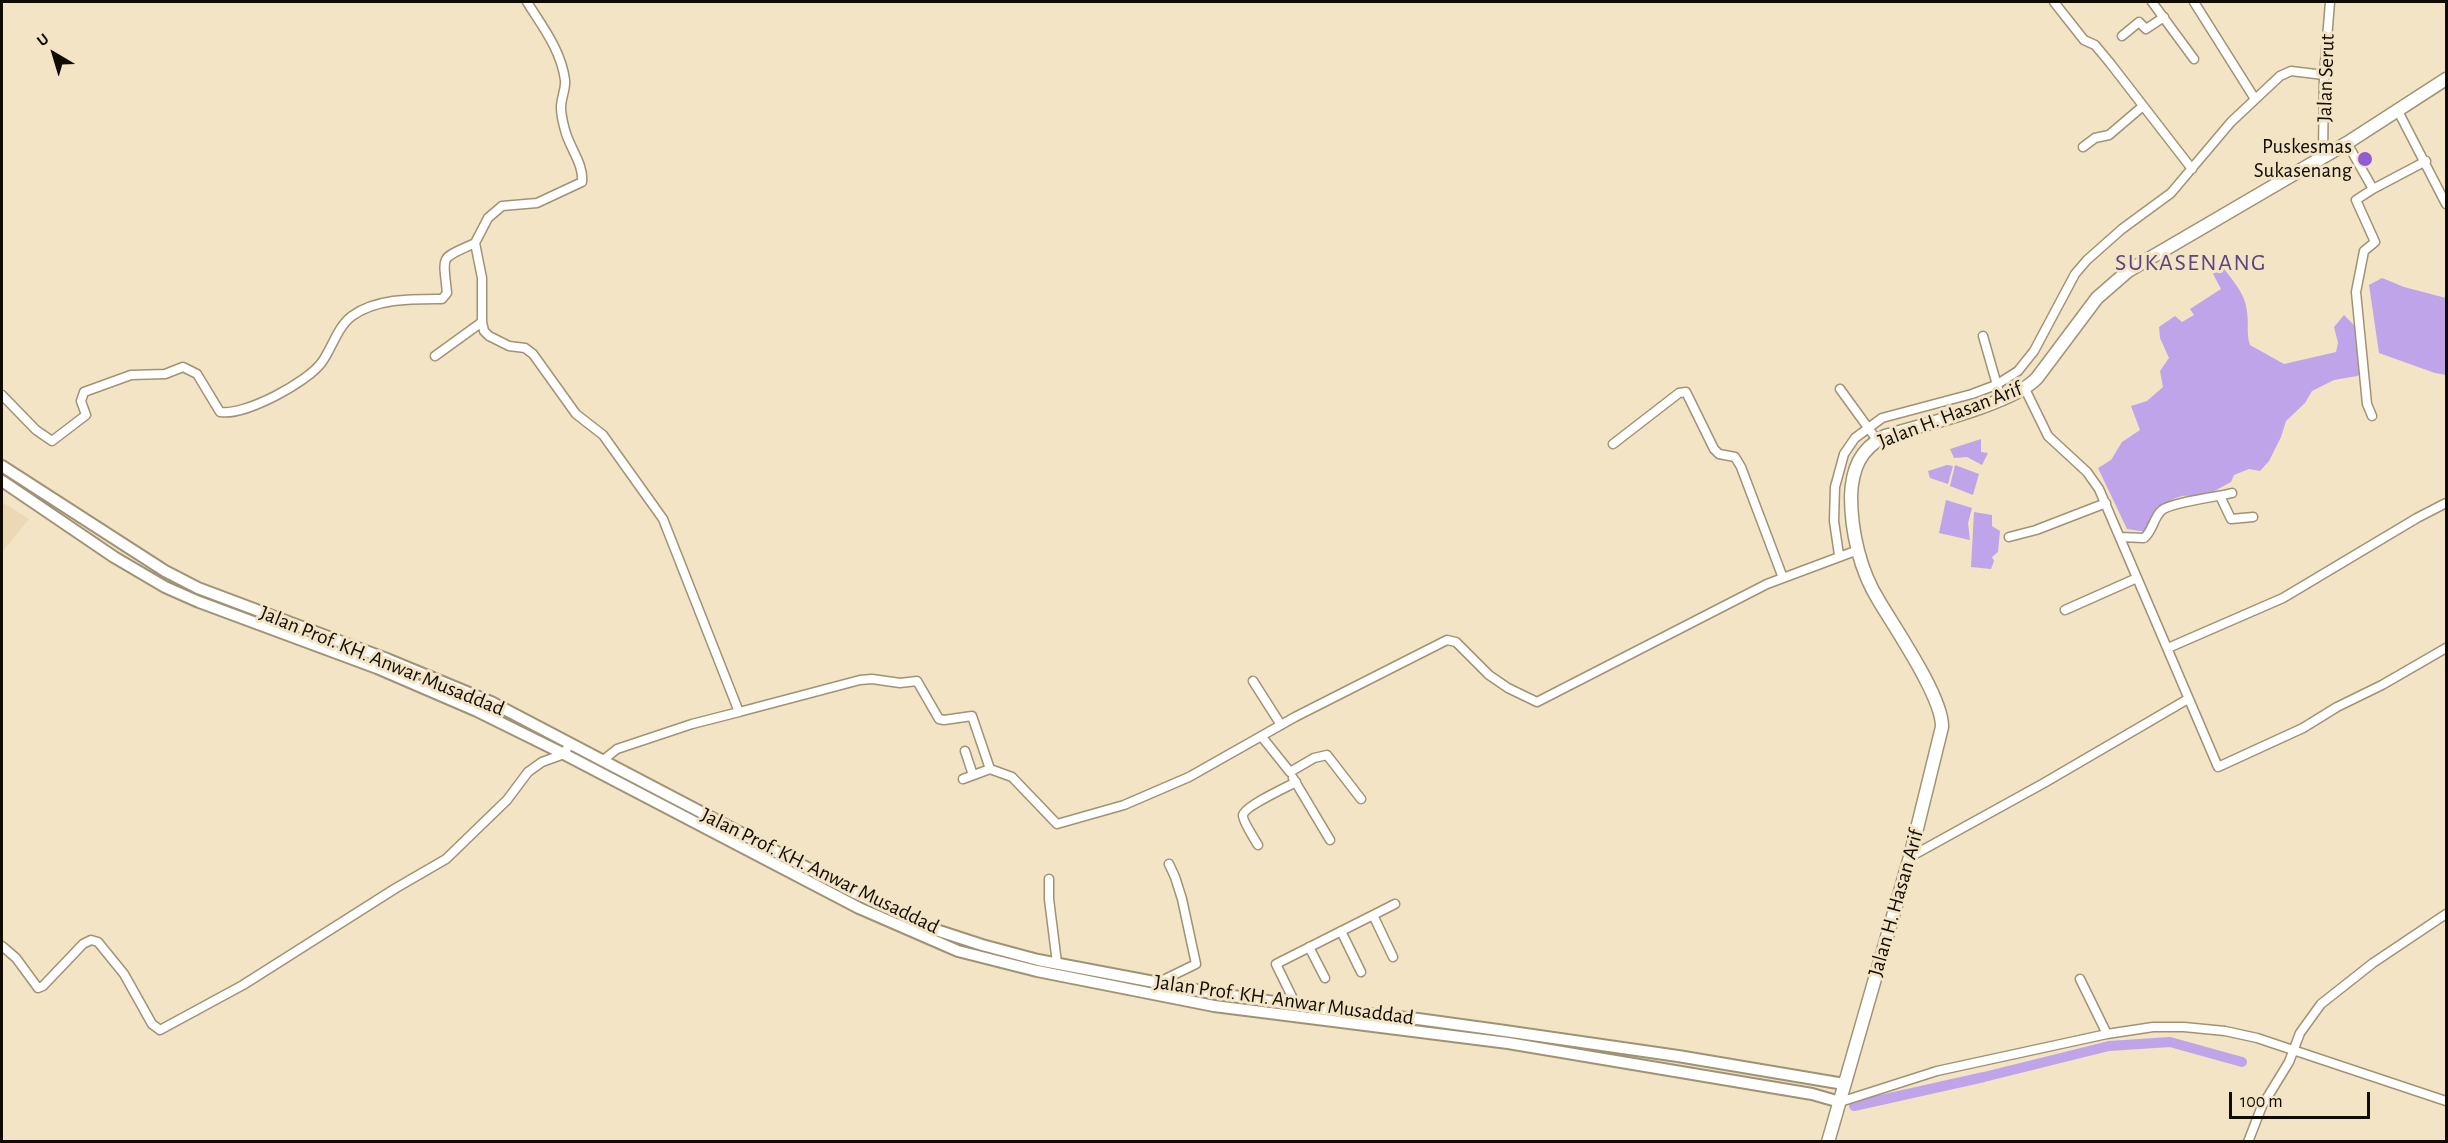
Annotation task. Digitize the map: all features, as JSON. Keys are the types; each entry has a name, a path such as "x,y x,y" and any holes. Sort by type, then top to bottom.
{"main road":[{"name":"Jalan H. Hasan Arif","path":"1828,1142 1834,1100 1844,1084 1910,857 1939,742 1942,719 1922,672 1848,553 1852,480 1859,458 1871,434 1998,392 2025,389 2037,378 2097,298 2128,271 2323,155 2348,143 2446,79"}],"street":[{"path":"2,395 36,430 52,441 86,415 81,401 84,392 131,375 165,374 176,368 188,367 196,374 220,412 236,411 261,404 311,372 321,363 346,321 355,314 401,300 442,299 447,293 445,261 448,256 475,243 488,218 502,206 537,203 582,182 581,171 565,132 561,106 565,89 560,56 527,2"},
{"path":"2054,2 2084,40 2095,45 2192,169"},
{"path":"2152,2 2194,59"},
{"path":"2194,2 2254,99"},
{"name":"Jalan Serut","path":"2323,155 2324,75 2330,2"},
{"path":"2122,36 2139,21 2146,29 2164,17"},
{"path":"963,779 990,769 1010,776 1057,824 1155,793 1189,777 1281,725 1449,640 1456,642 1489,675 1508,688 1537,702 1690,622 1783,578 1848,553 1834,521 1835,487 1848,444 1871,434 1893,414 1972,394 1998,392 2027,362 2081,267 2122,229 2171,193 2231,122 2254,99 2287,72 2324,75"},
{"path":"2083,147 2095,138 2109,135 2144,106"},
{"path":"2398,111 2426,161 2446,204"},
{"path":"2348,143 2373,189"},
{"path":"2372,416 2367,404 2356,292 2364,251 2375,242 2356,200 2426,161"},
{"path":"475,243 482,278 484,331 508,346 529,350 533,354 576,414 605,437 663,519 739,712"},
{"path":"435,356 482,322"},
{"path":"1983,336 1998,392"},
{"path":"1840,389 1871,434"},
{"path":"2025,389 2048,436 2087,472 2106,503 2123,537 2137,578 2216,766 2220,767 2303,728 2446,648"},
{"path":"1612,444 1679,393 1686,393 1714,448 1719,454 1735,458 1741,467 1783,578"},
{"name":"Jalan Prof. KH. Anwar Musaddad","path":"2,466 165,571 198,588 455,686 570,743 855,893 933,929 982,945 1057,963 1212,993 1498,1030 1844,1084"},
{"name":"Jalan Prof. KH. Anwar Musaddad","path":"2,481 114,557 165,587 198,602 377,668 477,711 859,908 948,947 975,956 1114,986 1245,1011 1508,1042 1812,1094 1834,1100"},
{"path":"2123,537 2146,536 2156,518 2166,508 2232,493"},
{"path":"2220,496 2231,519 2253,517"},
{"path":"2008,537 2036,530 2106,503"},
{"path":"2168,648 2283,598 2446,503"},
{"path":"54,516 62,505"},
{"path":"2065,610 2137,578"},
{"path":"602,761 617,749 692,724 868,679 900,683 917,681 939,719 972,716 990,769"},
{"path":"1253,681 1281,725"},
{"path":"1910,857 2044,783 2188,699"},
{"path":"1262,737 1290,772 1330,840"},
{"path":"2,946 16,958 38,988 43,986 83,944 91,940 98,942 124,974 152,1024 160,1030 243,985 446,859 507,800 528,772 542,762 564,754 570,743"},
{"path":"964,751 973,775"},
{"path":"1290,772 1314,758 1327,755 1361,799"},
{"path":"1258,845 1244,818 1244,813 1251,806 1296,782"},
{"path":"678,814 683,803"},
{"path":"1157,983 1196,964 1182,899 1169,864"},
{"path":"1049,879 1049,899 1057,963"},
{"path":"1296,1005 1276,964 1395,904"},
{"path":"2248,1142 2262,1106 2300,1034 2321,1005 2373,963 2446,914"},
{"path":"1373,915 1393,957"},
{"path":"1341,931 1361,972"},
{"path":"975,956 982,945"},
{"path":"1309,947 1325,978"},
{"path":"1114,986 1115,975"},
{"path":"2080,979 2106,1034"},
{"path":"1834,1100 1937,1071 2106,1034 2153,1027 2225,1031 2257,1038 2446,1101"},
{"path":"1844,1084 1859,1094"}],"shaded area":[{"path":"2222,266 2244,299 2250,345 2284,364 2336,352 2338,343 2334,327 2344,315 2356,327 2362,373 2334,380 2312,391 2305,403 2286,421 2269,461 2260,471 2249,469 2234,475 2231,482 2210,493 2175,498 2165,505 2147,532 2127,529 2098,468 2111,460 2122,442 2140,430 2131,406 2147,401 2163,387 2160,371 2169,358 2160,338 2159,327 2175,316 2182,322 2194,315 2190,309 2221,289 2213,274"},
{"path":"2382,278 2404,287 2446,298 2446,375 2379,353 2369,285"},
{"path":"1981,439 1981,452 1988,453 1982,465 1967,457 1954,458 1950,449"},
{"path":"1947,465 1953,466 1948,484 1930,478 1928,471"},
{"path":"1955,465 1979,474 1973,495 1950,486"},
{"path":"1946,500 1972,508 1968,523 1970,540 1939,533"},
{"path":"2,502 29,519 2,552"},
{"path":"1974,512 1992,515 1992,526 2000,531 1998,552 1992,557 1994,561 1991,569 1971,567"}],"waterway":[{"path":"1854,1106 2109,1046 2170,1042 2242,1062"}],"place":[{"name":"Puskesmas Sukasenang","path":"2365,159"}],"district":[{"name":"SUKASENANG","path":"2191,263"}]}
